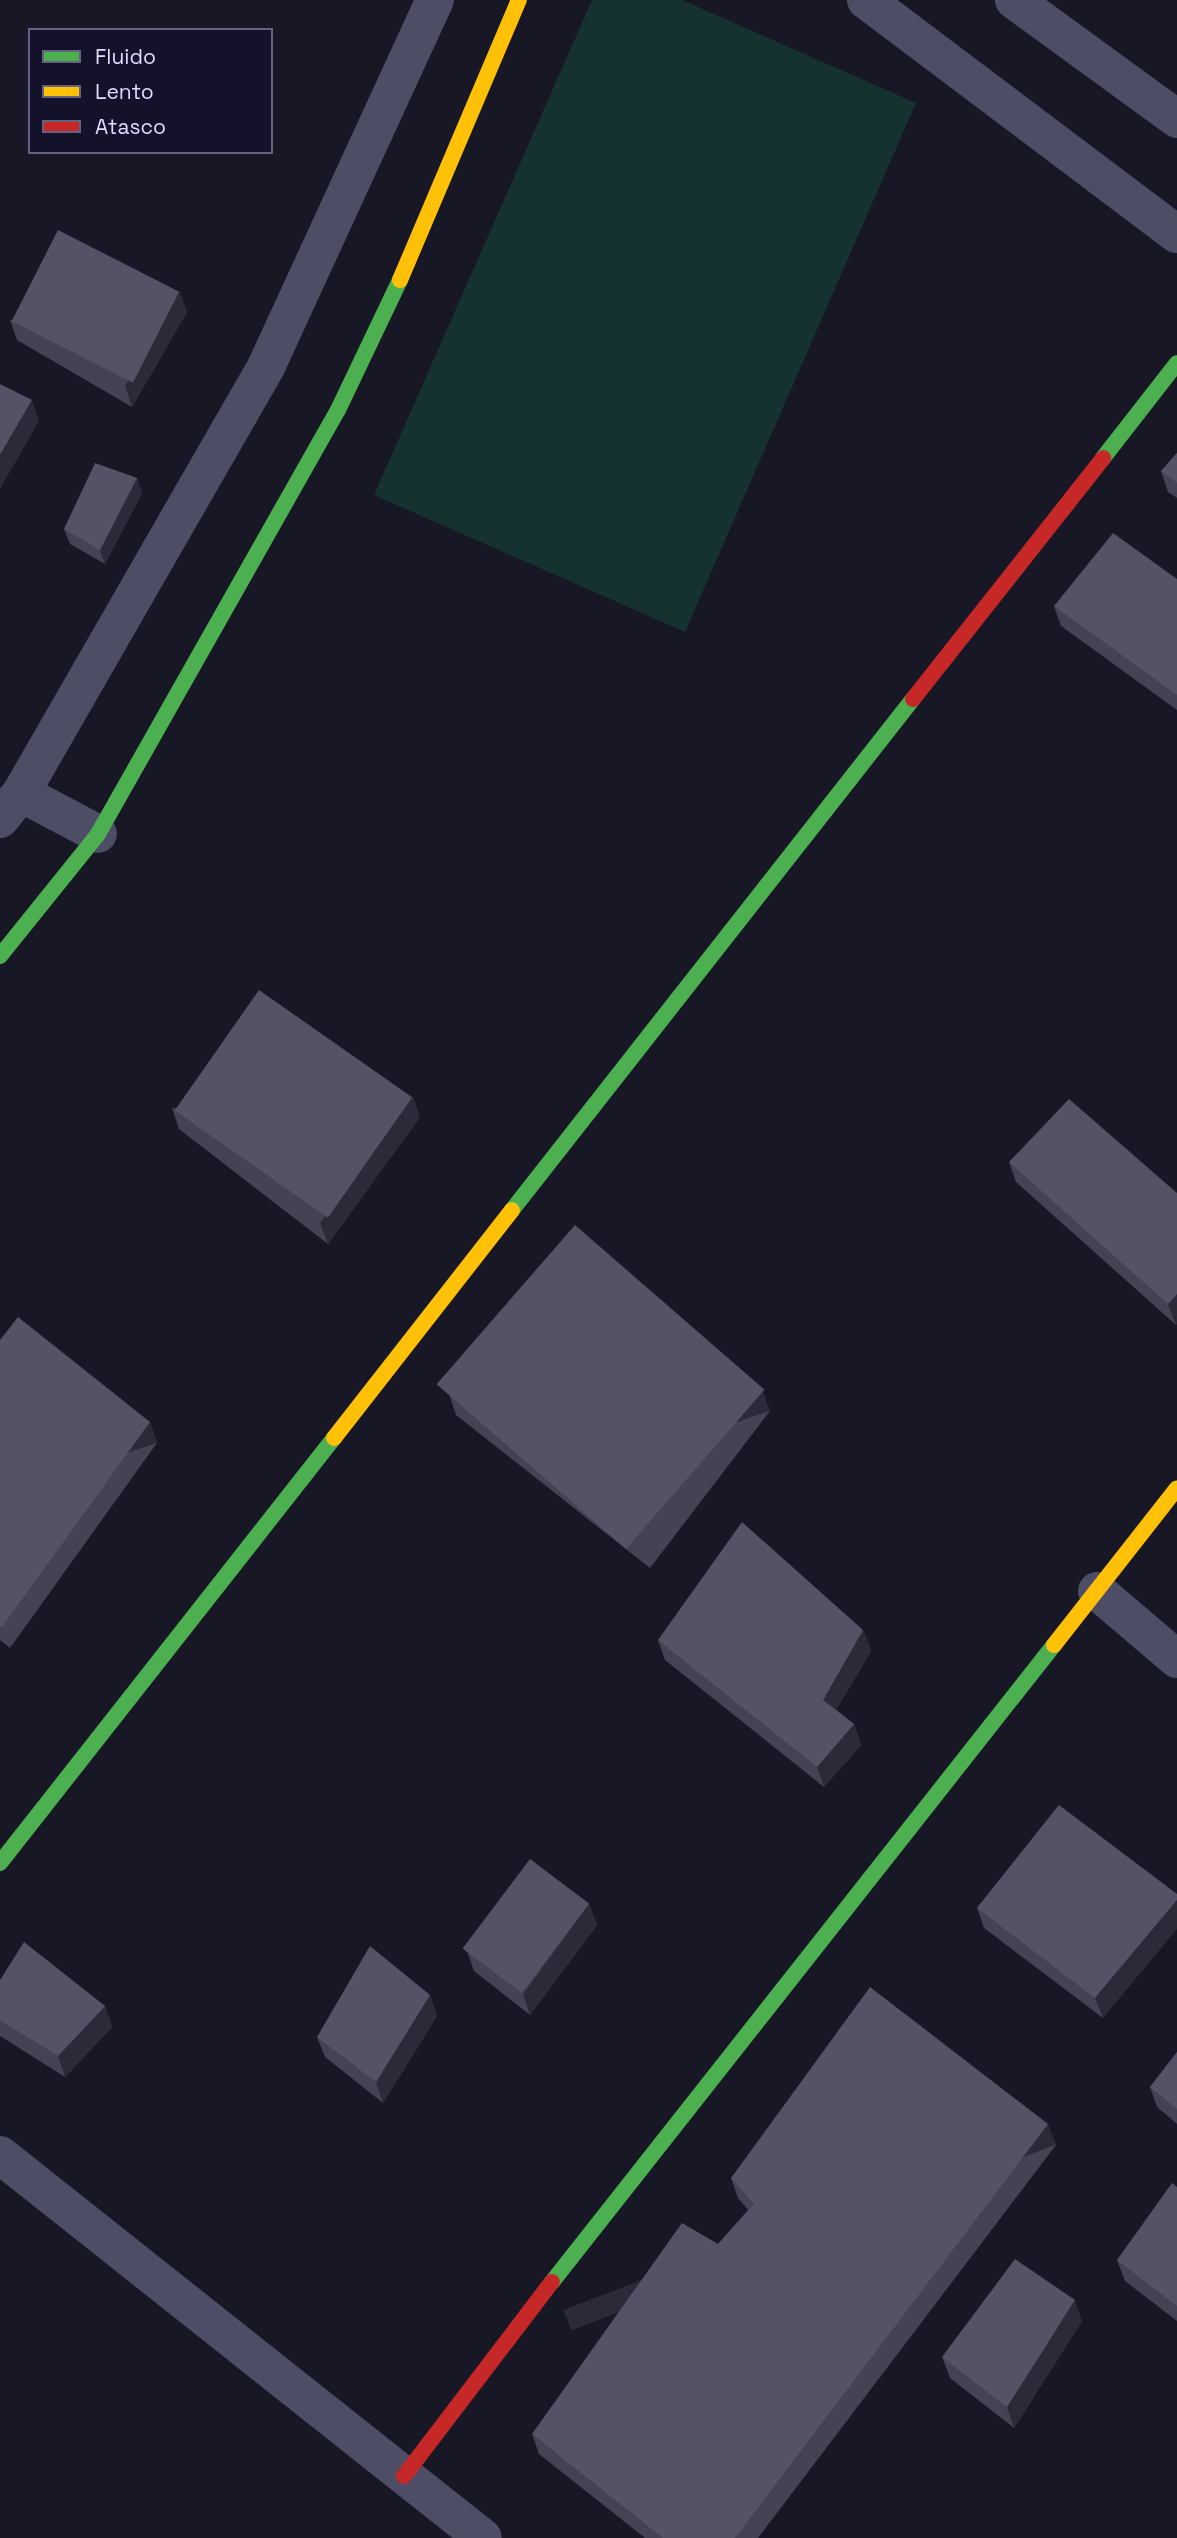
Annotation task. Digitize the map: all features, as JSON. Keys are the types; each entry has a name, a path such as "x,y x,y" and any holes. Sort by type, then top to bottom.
{"street":[{"path":"98,834 10,806 266,367 435,0"},
{"path":"0,956 50,899 98,834 379,332 519,0"},
{"path":"866,0 1177,234"},
{"path":"1014,0 1177,119"},
{"path":"0,1863 1177,363"},
{"path":"404,2476 454,2406 1177,1488"},
{"path":"1097,1591 1177,1659"},
{"path":"0,2155 483,2538"}],"green space":[{"path":"592,0 682,0 916,103 685,632 374,495"}],"building":[{"path":"58,230 179,292 133,383 12,321"},
{"path":"0,384 32,400 0,455"},
{"path":"1177,453 1177,483 1161,471"},
{"path":"95,463 137,478 100,550 64,529"},
{"path":"1113,533 1177,579 1177,695 1054,606"},
{"path":"259,990 412,1097 328,1218 175,1110"},
{"path":"1069,1099 1177,1193 1177,1294 1168,1304 1009,1162"},
{"path":"575,1225 764,1390 626,1549 437,1384"},
{"path":"18,1317 150,1422 2,1627 0,1340"},
{"path":"742,1522 863,1630 823,1700 854,1724 817,1767 658,1640"},
{"path":"1059,1805 1177,1894 1177,1900 1095,1998 977,1908"},
{"path":"530,1859 589,1904 522,1993 463,1948"},
{"path":"24,1942 105,2006 58,2056 0,2020 0,1980"},
{"path":"370,1946 430,1995 376,2082 317,2037"},
{"path":"870,1987 1048,2124 735,2538 663,2538 532,2434 682,2223 718,2244 754,2204 731,2178"},
{"path":"1177,2052 1177,2109 1150,2087"},
{"path":"1172,2183 1177,2187 1177,2306 1117,2260"},
{"path":"1015,2259 1075,2300 1007,2407 942,2357"}],"traffic: fast":[{"path":"0,956 98,834 338,410 400,280"},
{"path":"1103,458 1177,363"},
{"path":"512,1210 913,699"},
{"path":"0,1863 334,1438"},
{"path":"552,2282 1054,1645"}],"traffic: slow":[{"path":"400,280 519,0"},
{"path":"334,1438 512,1210"},
{"path":"1054,1645 1177,1488"}],"traffic: jam":[{"path":"913,699 1103,458"},
{"path":"404,2476 552,2282"}]}
